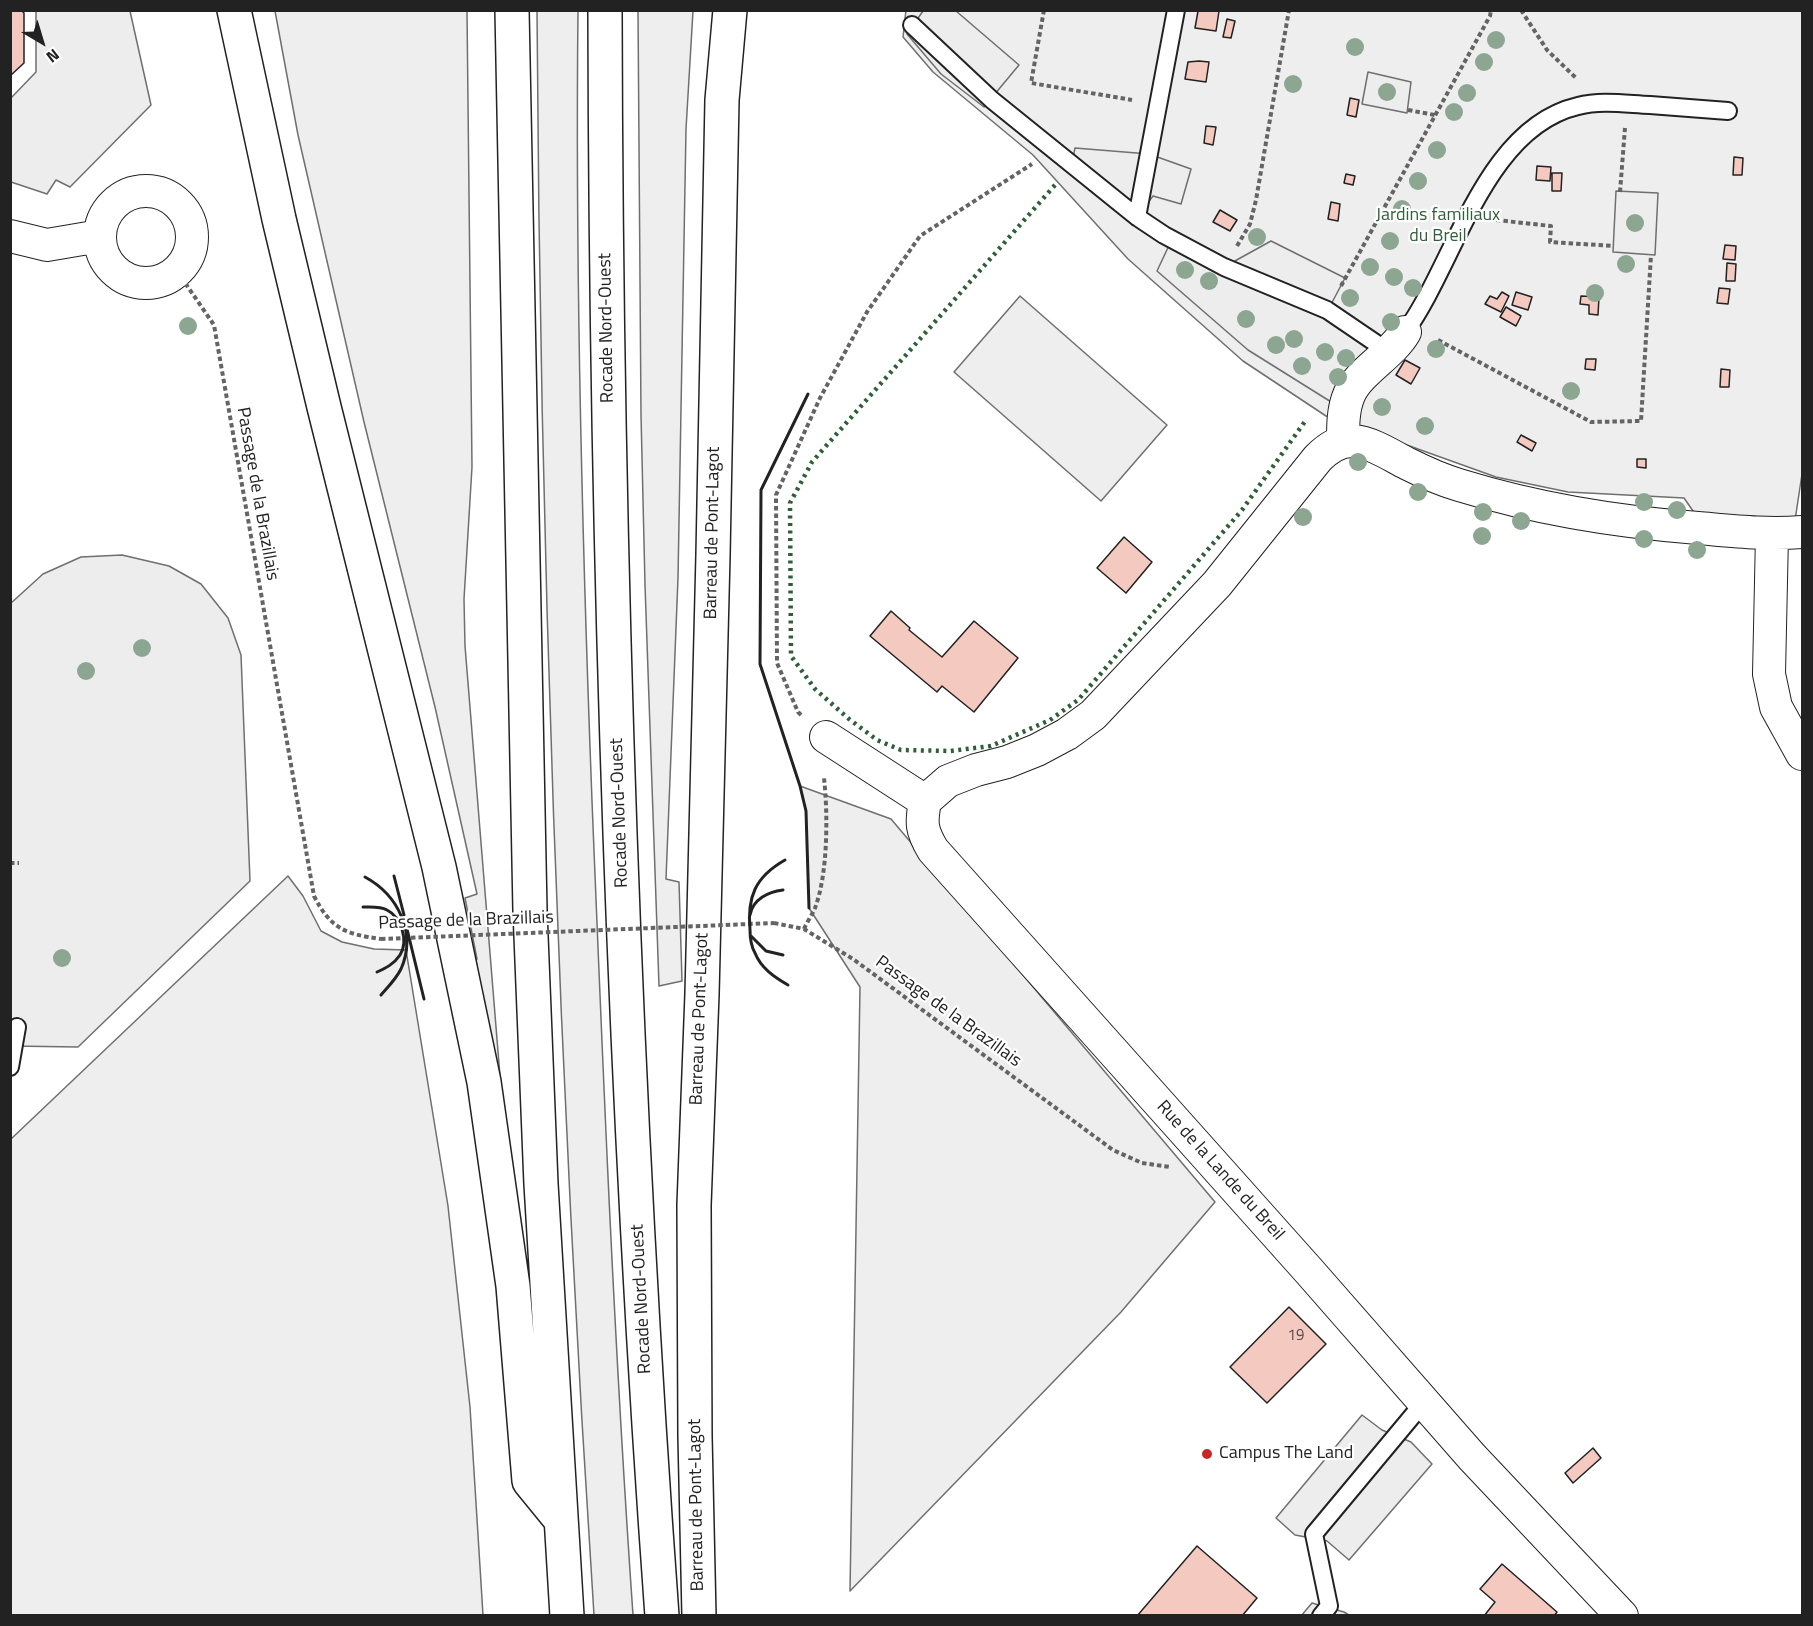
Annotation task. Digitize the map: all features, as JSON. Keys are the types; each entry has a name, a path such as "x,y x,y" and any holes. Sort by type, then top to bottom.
{"highway":[{"path":"234,10 279,219 321,396 439,867 484,1082 513,1286 529,1481 560,1519"},
{"path":"512,10 530,911 541,1184 567,1616"},
{"name":"Rocade Nord-Ouest","path":"605,10 606,280 612,585 622,878 639,1265 662,1616"},
{"name":"Barreau de Pont-Lagot","path":"699,1616 695,1436 694,1205 702,994 722,100 729,10"}],"street":[{"path":"144,191 160,193 173,200 184,212 191,226 191,246 185,261 177,271 163,280 148,284 133,282 119,275 108,263 101,248 100,236 103,220 116,202 130,194 144,191"},
{"path":"10,236 47,245 100,236"},
{"path":"1343,441 1344,415 1349,393 1401,337"},
{"path":"830,740 925,801 948,781 976,770 1007,762 1037,750 1067,734 1092,715 1217,584 1318,458 1329,448 1343,441 1355,441 1372,446 1413,467 1457,485 1563,512 1639,524 1772,535 1803,532"},
{"path":"1772,535 1769,674 1776,707 1803,754"},
{"name":"Rue de la Lande du Breil","path":"925,801 921,822 925,836 933,850 1472,1457 1622,1616"}],"lane":[{"path":"1137,218 1176,10"},
{"path":"912,25 992,100 1137,218 1164,236 1224,267 1327,310 1401,337 1500,163 1530,130 1556,113 1578,106 1604,103 1728,111"},
{"path":"10,1067 17,1027"},
{"path":"1321,1616 1329,1606 1314,1534 1424,1402"}],"path":[{"path":"1044,10 1030,83 1158,104"},
{"path":"1224,267 1250,224 1289,10"},
{"path":"1327,310 1436,116 1491,10"},
{"path":"1521,10 1547,50 1604,103"},
{"path":"1620,192 1626,104"},
{"path":"1408,110 1436,116"},
{"path":"804,929 815,908 823,877 826,800 823,764 830,740 798,712 777,663 776,495 820,398 867,312 920,236 1054,150"},
{"path":"1470,213 1483,219 1551,226 1550,242 1614,246"},
{"path":"1401,337 1591,422 1641,421 1651,255"},
{"name":"Passage de la Brazillais","path":"177,271 214,325 314,896 324,915 339,928 359,936 381,939 774,923 804,929 853,959 1113,1150 1142,1162 1173,1167 1183,1165 1203,1152"},
{"path":"10,863 19,863"}],"green space":[{"name":"Jardins familiaux du Breil","path":"906,10 1802,11 1802,474 1794,527 1700,521 1684,498 1568,492 1496,477 1326,416 1243,361 1128,259 1033,155 933,72 903,37"},
{"path":"275,11 467,11 472,467 464,599 465,646 500,1076 497,1076 465,898 477,894 435,707 364,422 298,135"},
{"path":"537,11 578,11 578,307 588,702 620,1412 633,1615 594,1615 582,1415 561,1014 547,613"},
{"path":"638,11 693,11 686,129 678,578 666,879 679,882 682,981 659,986 641,415"},
{"path":"1020,296 1167,425 1101,501 954,372"},
{"path":"800,786 891,819 1215,1202 1121,1312 850,1591 860,987 809,908 806,811"},
{"path":"288,876 303,896 321,931 342,942 374,949 406,950 448,1206 470,1407 483,1615 11,1615 11,1139"}],"shaded area":[{"path":"36,11 130,11 151,105 70,187 56,180 47,194 11,182 11,98 36,72"},
{"path":"923,11 956,11 1019,65 984,107 941,74 907,34"},
{"path":"1368,72 1411,82 1407,113 1362,104"},
{"path":"1075,148 1149,154 1191,169 1181,204 1153,196 1137,217 1072,163"},
{"path":"1616,191 1658,193 1655,255 1613,252"},
{"path":"1172,239 1224,267 1271,241 1345,278 1328,310 1377,344 1336,405 1248,350 1157,271"},
{"path":"122,555 169,566 201,584 228,618 241,655 250,881 78,1047 11,1046 10,604 43,574 81,557"},
{"path":"1362,1415 1382,1430 1411,1442 1432,1464 1349,1560 1327,1541 1295,1535 1276,1518"},
{"path":"1312,1603 1344,1612 1349,1615 1301,1616"}],"building":[{"path":"10,10 21,10 24,13 24,63 10,76"},
{"path":"1198,11 1219,11 1216,31 1195,28"},
{"path":"1227,19 1235,21 1231,38 1223,37"},
{"path":"1188,62 1209,62 1206,82 1185,79"},
{"path":"1350,98 1359,100 1356,117 1347,115"},
{"path":"1206,126 1216,127 1213,145 1204,143"},
{"path":"1734,157 1743,158 1742,175 1733,175"},
{"path":"1537,166 1551,167 1550,181 1536,180"},
{"path":"1552,173 1562,173 1561,191 1552,191"},
{"path":"1346,174 1355,176 1353,185 1344,183"},
{"path":"1331,202 1340,204 1338,221 1328,219"},
{"path":"1220,210 1237,220 1230,231 1213,222"},
{"path":"1725,245 1736,246 1735,260 1723,259"},
{"path":"1727,263 1736,264 1735,281 1726,281"},
{"path":"1719,288 1730,289 1728,304 1717,303"},
{"path":"1502,292 1509,296 1501,312 1485,304 1490,296 1497,299"},
{"path":"1516,292 1532,297 1528,310 1512,305"},
{"path":"1581,296 1599,297 1598,315 1589,314 1589,305 1580,304"},
{"path":"1506,307 1521,316 1516,326 1500,317"},
{"path":"1586,359 1596,359 1595,370 1585,369"},
{"path":"1405,360 1420,368 1411,384 1396,375"},
{"path":"1721,369 1730,370 1729,387 1720,387"},
{"path":"1521,435 1536,443 1532,451 1517,442"},
{"path":"1637,459 1646,459 1646,468 1637,467"},
{"path":"1124,537 1152,562 1126,593 1097,568"},
{"path":"891,611 910,628 909,630 942,657 974,621 1018,658 974,712 942,686 937,692 870,636"},
{"path":"1289,1307 1326,1344 1267,1403 1230,1367"},
{"path":"1593,1448 1601,1458 1573,1483 1565,1473"},
{"path":"1197,1546 1257,1598 1242,1616 1137,1616"},
{"path":"1502,1564 1557,1612 1554,1616 1484,1616 1495,1602 1480,1589"}],"hedge":[{"path":"1055,185 812,462 790,503 791,656 815,689 877,740 901,750 950,751 991,746 1050,720 1078,700 1242,510 1306,420"}],"wall":[{"path":"808,394 761,490 760,664 806,811 809,908"},
{"path":"785,860 766,873 755,889 749,918 751,942 758,958 768,972 788,985"},
{"path":"394,876 404,915"},
{"path":"365,877 387,894 395,905 401,916 407,942 401,969 381,995"},
{"path":"750,915 754,905 762,897 783,890"},
{"path":"363,907 378,907 392,913 400,924 404,936 400,955 390,965 377,972"},
{"path":"407,929 424,999"},
{"path":"751,936 766,951 783,955"}],"place":[{"name":"Campus The Land","path":"1207,1454"}]}
